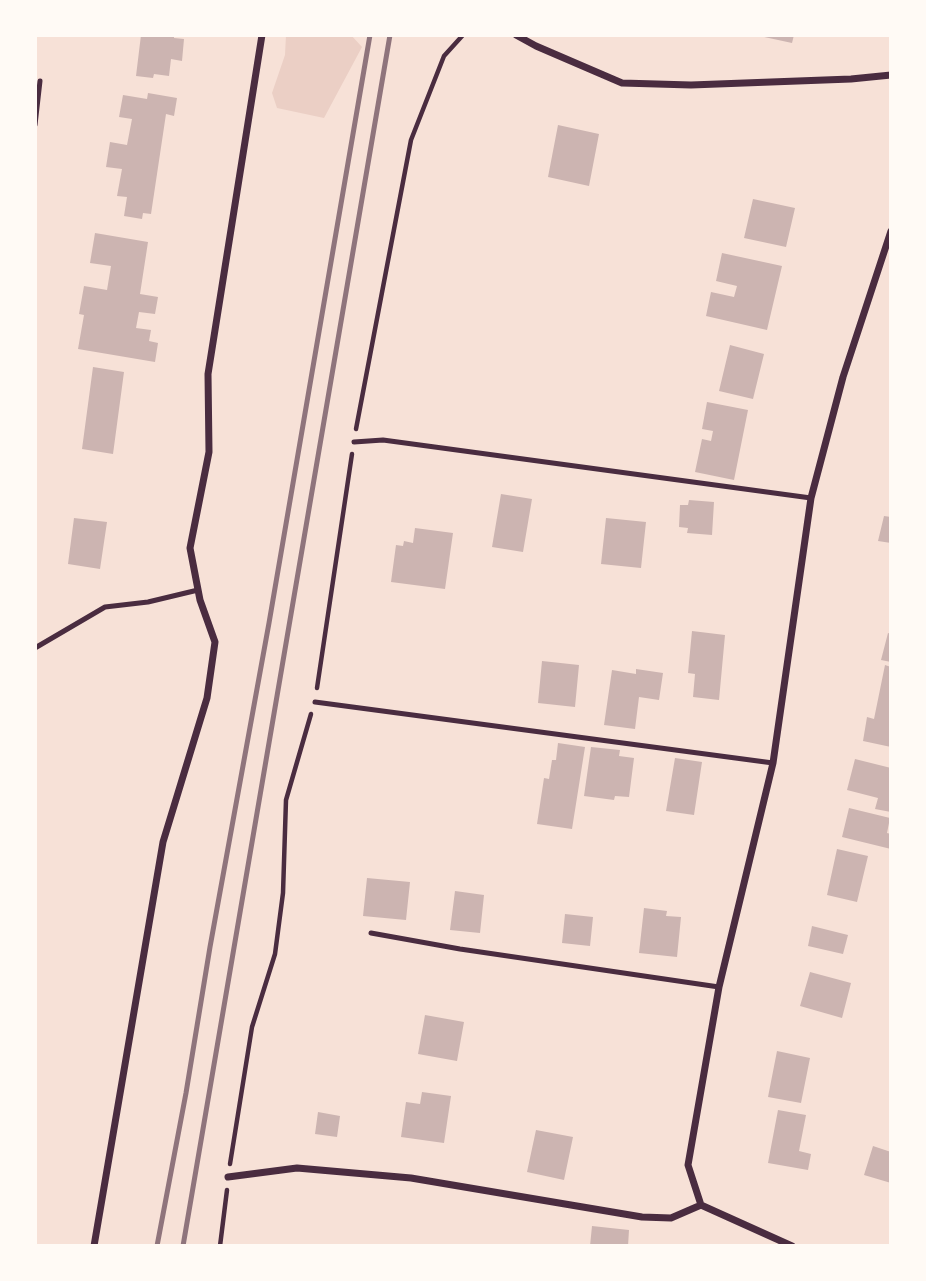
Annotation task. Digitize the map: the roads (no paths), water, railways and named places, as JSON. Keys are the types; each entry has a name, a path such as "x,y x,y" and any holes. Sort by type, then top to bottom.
{"street":[{"path":"94,1246 163,842 207,698 215,642 198,590 190,548 209,452 208,374 262,35"},
{"path":"516,35 622,83 691,85 891,75"},
{"path":"792,1246 702,1205 688,1165 719,987 773,763 811,498 843,377 891,231"},
{"path":"228,1177 297,1168 411,1178 642,1217 671,1218 702,1205"}],"lane":[{"path":"35,125 40,81"},
{"path":"354,442 383,440 811,498"},
{"path":"35,648 105,607 148,602 198,590"},
{"path":"315,702 773,763"},
{"path":"371,933 460,949 719,987"}],"railway":[{"path":"157,1246 269,623 370,35"},
{"path":"183,1246 390,35"}]}
